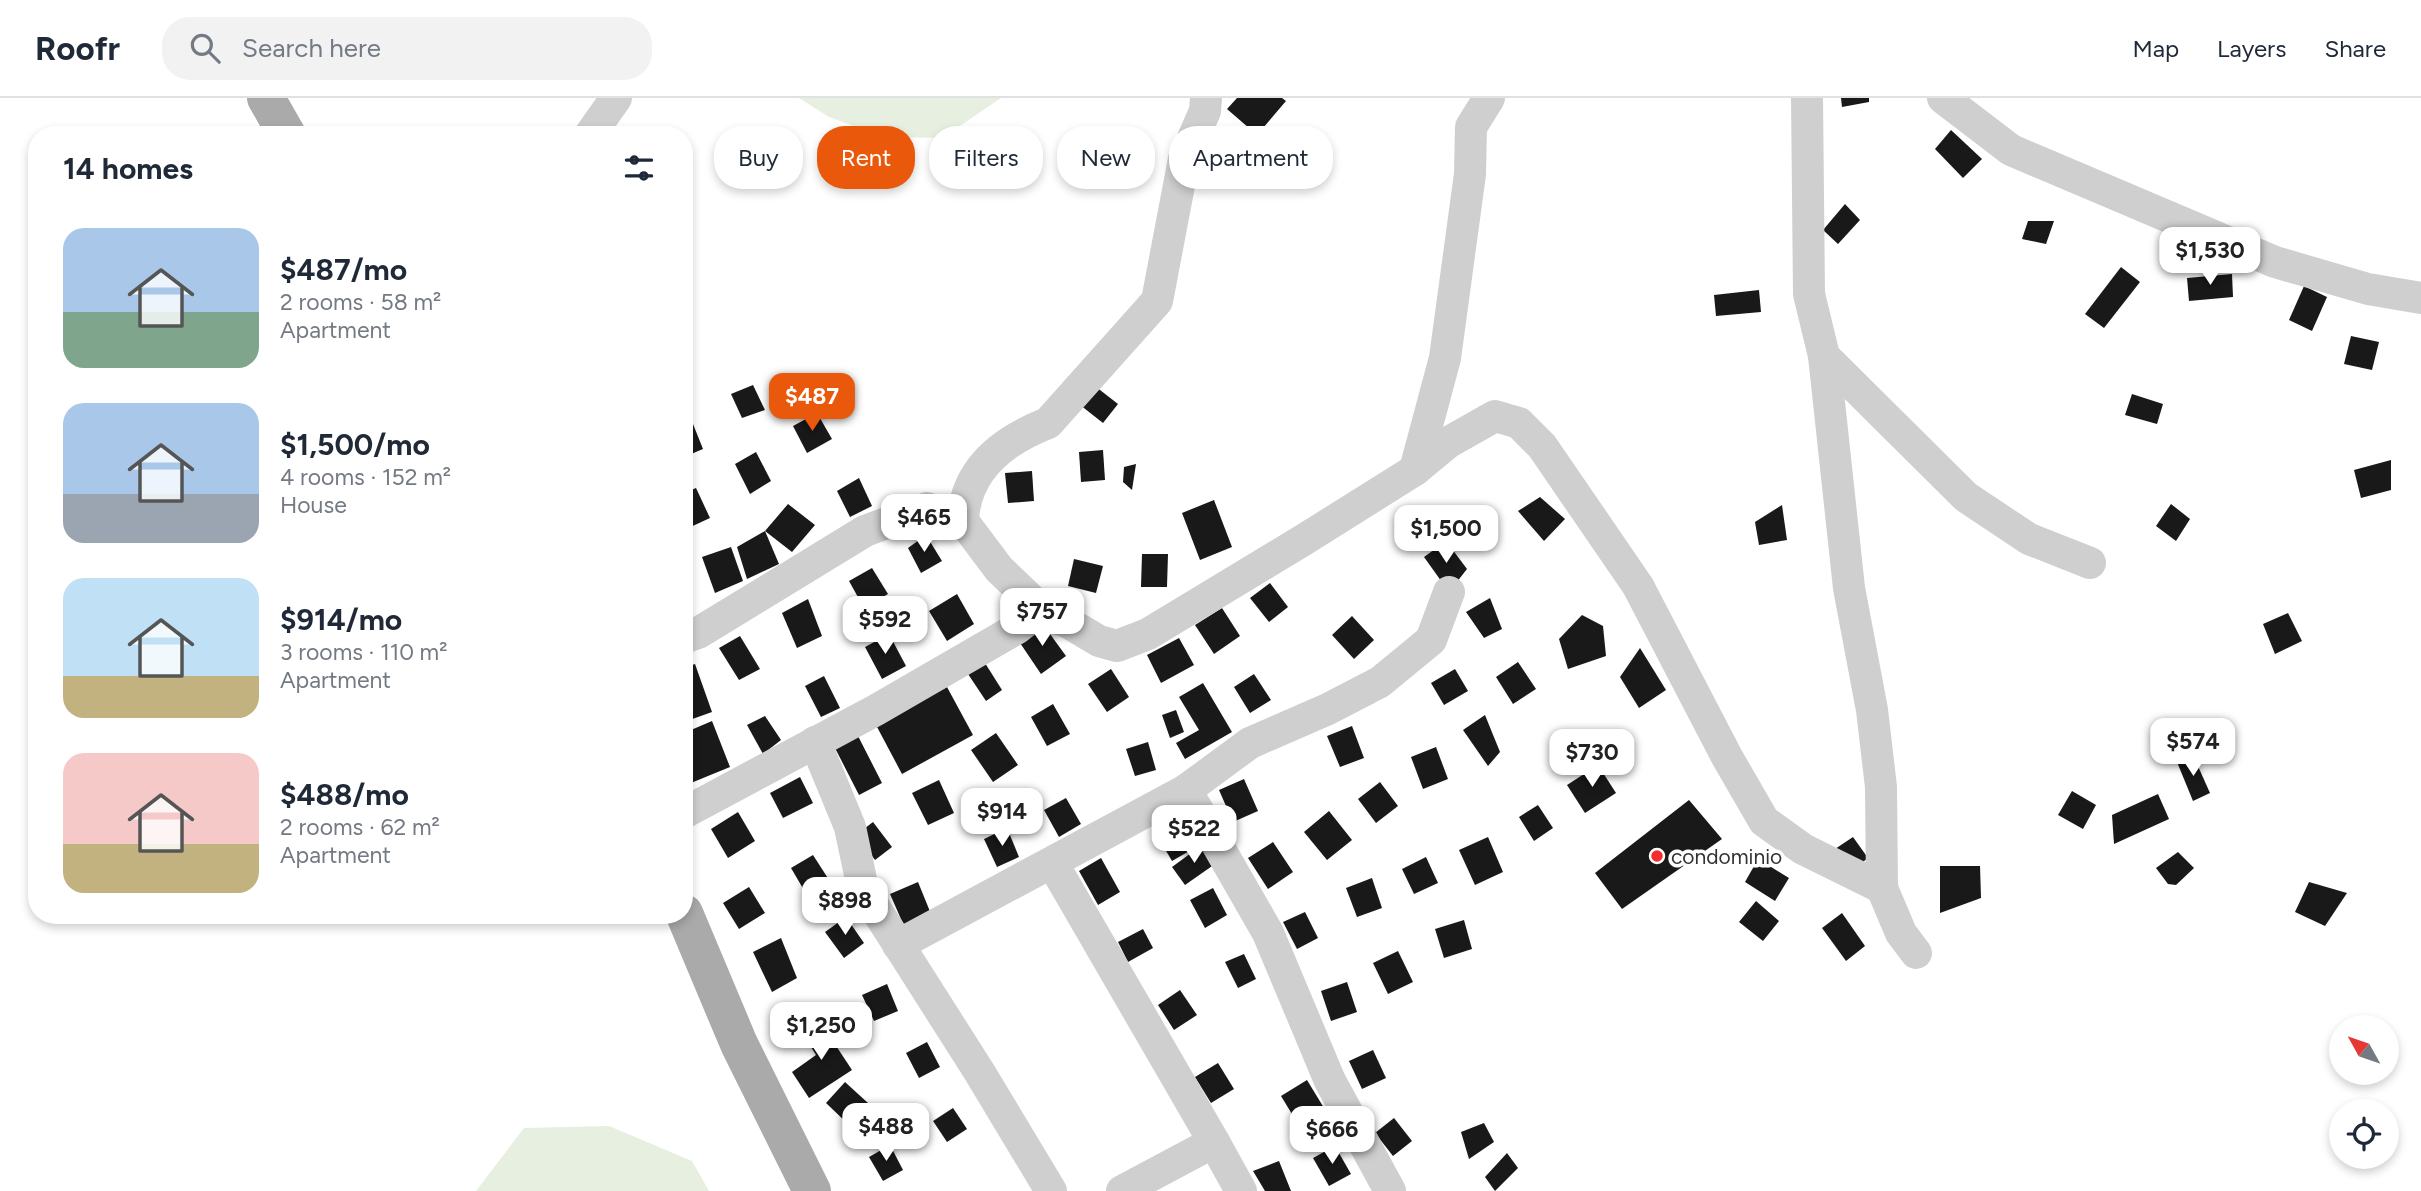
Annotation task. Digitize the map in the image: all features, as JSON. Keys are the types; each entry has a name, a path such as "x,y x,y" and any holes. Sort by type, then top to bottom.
{"main road":[{"path":"266,98 282,126"},
{"path":"689,924 739,1044 813,1191"}],"street":[{"path":"596,126 616,98"},
{"path":"962,521 972,481 1000,447 1048,423 1157,301 1184,159 1205,111 1206,98"},
{"path":"1415,470 1445,359 1470,174 1471,127 1489,98"},
{"path":"1807,98 1809,294 1824,356 1849,588 1872,710 1881,787 1882,888 1901,933 1916,953"},
{"path":"1943,98 2011,149 2262,257 2368,289 2421,298"},
{"path":"1824,356 1966,497 2029,539 2090,563"},
{"path":"693,635 865,531 926,508 962,521 999,569 1046,614 1067,622 1099,641 1117,646 1148,634 1415,470 1449,442 1495,416 1519,423 1542,446 1638,586 1727,757 1765,821 1803,849 1882,888"},
{"path":"898,945 1053,864 1186,790 1250,743 1328,709 1380,682 1431,640 1449,592"},
{"path":"693,808 936,675 1030,619 1046,614"},
{"path":"815,741 850,827 863,890 980,1073 1051,1191"},
{"path":"1186,790 1268,933 1330,1081 1390,1191"},
{"path":"1053,864 1241,1191"},
{"path":"1122,1191 1214,1142"}],"green space":[{"path":"799,98 1001,98 960,126 929,126 929,138 915,138 915,126 854,126 829,117"},
{"path":"609,1126 692,1161 709,1191 476,1191 524,1128"}],"building":[{"path":"1237,98 1282,98 1286,101 1265,126 1247,126 1227,109"},
{"path":"1841,98 1869,98 1869,102 1842,107"},
{"path":"1951,130 1982,159 1963,178 1935,149"},
{"path":"1845,204 1860,220 1838,244 1823,230"},
{"path":"2028,221 2054,221 2046,244 2022,239"},
{"path":"2121,267 2140,282 2104,328 2085,314"},
{"path":"2232,274 2233,297 2189,301 2187,278"},
{"path":"2304,286 2327,297 2312,331 2289,320"},
{"path":"1759,290 1761,312 1716,316 1714,295"},
{"path":"2351,336 2379,342 2372,370 2344,364"},
{"path":"1091,383 1118,404 1103,423 1075,401"},
{"path":"753,385 765,410 742,418 731,394"},
{"path":"2132,394 2163,404 2157,424 2125,415"},
{"path":"817,413 832,439 807,453 793,426"},
{"path":"693,424 703,449 693,453"},
{"path":"1103,450 1105,480 1081,482 1079,452"},
{"path":"756,452 771,481 750,494 735,464"},
{"path":"2391,460 2391,490 2361,498 2354,470"},
{"path":"1136,464 1132,490 1123,482 1124,467"},
{"path":"1032,471 1034,501 1008,503 1005,473"},
{"path":"859,478 872,506 850,517 837,491"},
{"path":"696,488 710,518 693,526 693,489"},
{"path":"1540,497 1565,519 1544,541 1518,511"},
{"path":"1214,500 1232,547 1200,560 1182,513"},
{"path":"788,504 815,525 792,552 765,531"},
{"path":"2171,504 2190,519 2176,541 2156,526"},
{"path":"1782,505 1787,540 1759,545 1755,522"},
{"path":"765,531 779,564 747,579 737,547"},
{"path":"926,535 942,561 921,573 908,548"},
{"path":"1446,541 1467,569 1449,592 1424,557"},
{"path":"731,547 743,581 715,593 702,557"},
{"path":"1142,554 1168,554 1167,587 1141,587"},
{"path":"1074,559 1103,566 1096,593 1068,586"},
{"path":"872,568 888,594 864,608 849,581"},
{"path":"1270,583 1288,607 1269,622 1250,598"},
{"path":"957,594 974,624 947,641 929,611"},
{"path":"1490,598 1502,629 1484,638 1466,612"},
{"path":"808,599 822,636 797,648 782,613"},
{"path":"1222,608 1240,636 1214,654 1195,625"},
{"path":"2288,613 2302,641 2275,654 2263,624"},
{"path":"1582,615 1603,626 1606,656 1568,669 1559,639"},
{"path":"1352,616 1374,640 1354,659 1332,635"},
{"path":"1042,623 1066,656 1041,674 1018,640"},
{"path":"889,634 906,666 882,679 865,647"},
{"path":"740,636 760,669 739,680 719,648"},
{"path":"1179,638 1194,665 1161,683 1147,655"},
{"path":"1640,648 1666,690 1639,708 1620,677"},
{"path":"1518,662 1536,689 1513,704 1496,677"},
{"path":"985,663 1002,690 986,701 968,674"},
{"path":"695,664 712,712 693,719"},
{"path":"1111,669 1129,697 1107,712 1088,684"},
{"path":"1455,669 1468,691 1444,705 1431,683"},
{"path":"1254,674 1271,700 1250,713 1234,687"},
{"path":"824,676 840,708 821,717 805,686"},
{"path":"1203,683 1232,732 1185,759 1176,743 1199,730 1179,697"},
{"path":"947,687 973,735 902,774 876,725"},
{"path":"1053,704 1070,734 1047,746 1031,717"},
{"path":"1176,710 1184,732 1170,738 1162,715"},
{"path":"1485,715 1500,752 1488,766 1463,730"},
{"path":"765,716 781,740 763,754 747,725"},
{"path":"712,721 730,767 693,782 693,729"},
{"path":"1352,726 1364,758 1340,767 1327,736"},
{"path":"996,733 1018,765 993,782 971,750"},
{"path":"858,736 882,783 859,795 835,748"},
{"path":"1148,742 1156,770 1135,776 1126,749"},
{"path":"1436,747 1448,779 1423,789 1411,757"},
{"path":"2193,755 2210,793 2193,801 2177,762"},
{"path":"1598,765 1616,793 1585,813 1567,785"},
{"path":"800,777 813,803 783,818 770,793"},
{"path":"1244,779 1258,811 1233,822 1219,790"},
{"path":"939,780 954,813 928,825 912,793"},
{"path":"1380,782 1398,806 1376,823 1358,799"},
{"path":"2072,791 2096,805 2083,829 2058,815"},
{"path":"2158,794 2169,819 2114,844 2112,815"},
{"path":"1066,798 1081,824 1059,837 1044,810"},
{"name":"condominio","path":"1689,800 1722,839 1622,909 1595,873"},
{"path":"1538,805 1553,828 1534,841 1519,817"},
{"path":"1178,811 1198,846 1172,861 1152,827"},
{"path":"1329,811 1352,840 1327,860 1304,832"},
{"path":"738,812 755,841 728,858 711,829"},
{"path":"873,822 892,847 875,860 856,835"},
{"path":"1007,828 1019,857 997,867 984,839"},
{"path":"1488,837 1503,872 1475,885 1459,850"},
{"path":"1853,837 1868,858 1859,865 1835,849"},
{"path":"1273,842 1293,872 1268,889 1248,858"},
{"path":"1202,845 1215,864 1185,885 1172,867"},
{"path":"2178,852 2194,868 2176,885 2168,884 2156,868"},
{"path":"813,855 831,883 808,897 791,868"},
{"path":"1426,857 1438,883 1414,894 1402,869"},
{"path":"1101,858 1120,892 1098,905 1079,871"},
{"path":"1758,859 1789,878 1775,901 1745,882"},
{"path":"1940,866 1980,866 1981,898 1940,913"},
{"path":"1372,878 1382,908 1357,917 1346,888"},
{"path":"918,882 931,914 904,926 890,894"},
{"path":"2309,882 2347,893 2325,926 2295,912"},
{"path":"749,887 765,913 739,929 723,903"},
{"path":"1213,888 1227,915 1205,928 1190,900"},
{"path":"1756,901 1779,921 1763,941 1739,922"},
{"path":"1305,912 1318,938 1297,949 1283,922"},
{"path":"1842,913 1865,946 1846,961 1822,928"},
{"path":"846,917 864,943 844,958 825,932"},
{"path":"1464,920 1472,949 1444,958 1435,929"},
{"path":"1143,929 1153,948 1128,962 1118,942"},
{"path":"781,938 797,978 772,992 753,952"},
{"path":"1398,951 1413,982 1388,994 1373,963"},
{"path":"1244,954 1256,979 1238,988 1225,962"},
{"path":"1347,982 1357,1012 1331,1021 1321,991"},
{"path":"887,984 898,1011 874,1021 862,995"},
{"path":"1180,990 1197,1015 1174,1030 1158,1005"},
{"path":"819,1020 852,1070 809,1098 792,1072 816,1055 801,1031"},
{"path":"927,1042 940,1067 919,1078 906,1053"},
{"path":"1373,1050 1386,1078 1362,1089 1349,1061"},
{"path":"1218,1063 1234,1089 1211,1103 1195,1077"},
{"path":"1307,1080 1324,1108 1298,1124 1281,1096"},
{"path":"845,1082 868,1103 849,1125 826,1103"},
{"path":"953,1108 967,1129 947,1142 933,1121"},
{"path":"1394,1118 1412,1141 1393,1156 1375,1133"},
{"path":"1484,1123 1494,1142 1469,1159 1461,1132"},
{"path":"890,1145 903,1170 883,1181 869,1157"},
{"path":"1335,1146 1351,1174 1329,1186 1313,1158"},
{"path":"1507,1153 1518,1168 1495,1191 1485,1177"},
{"path":"1279,1161 1291,1191 1265,1191 1253,1171"}],"place":[{"name":"condominio","path":"1657,856"}]}
